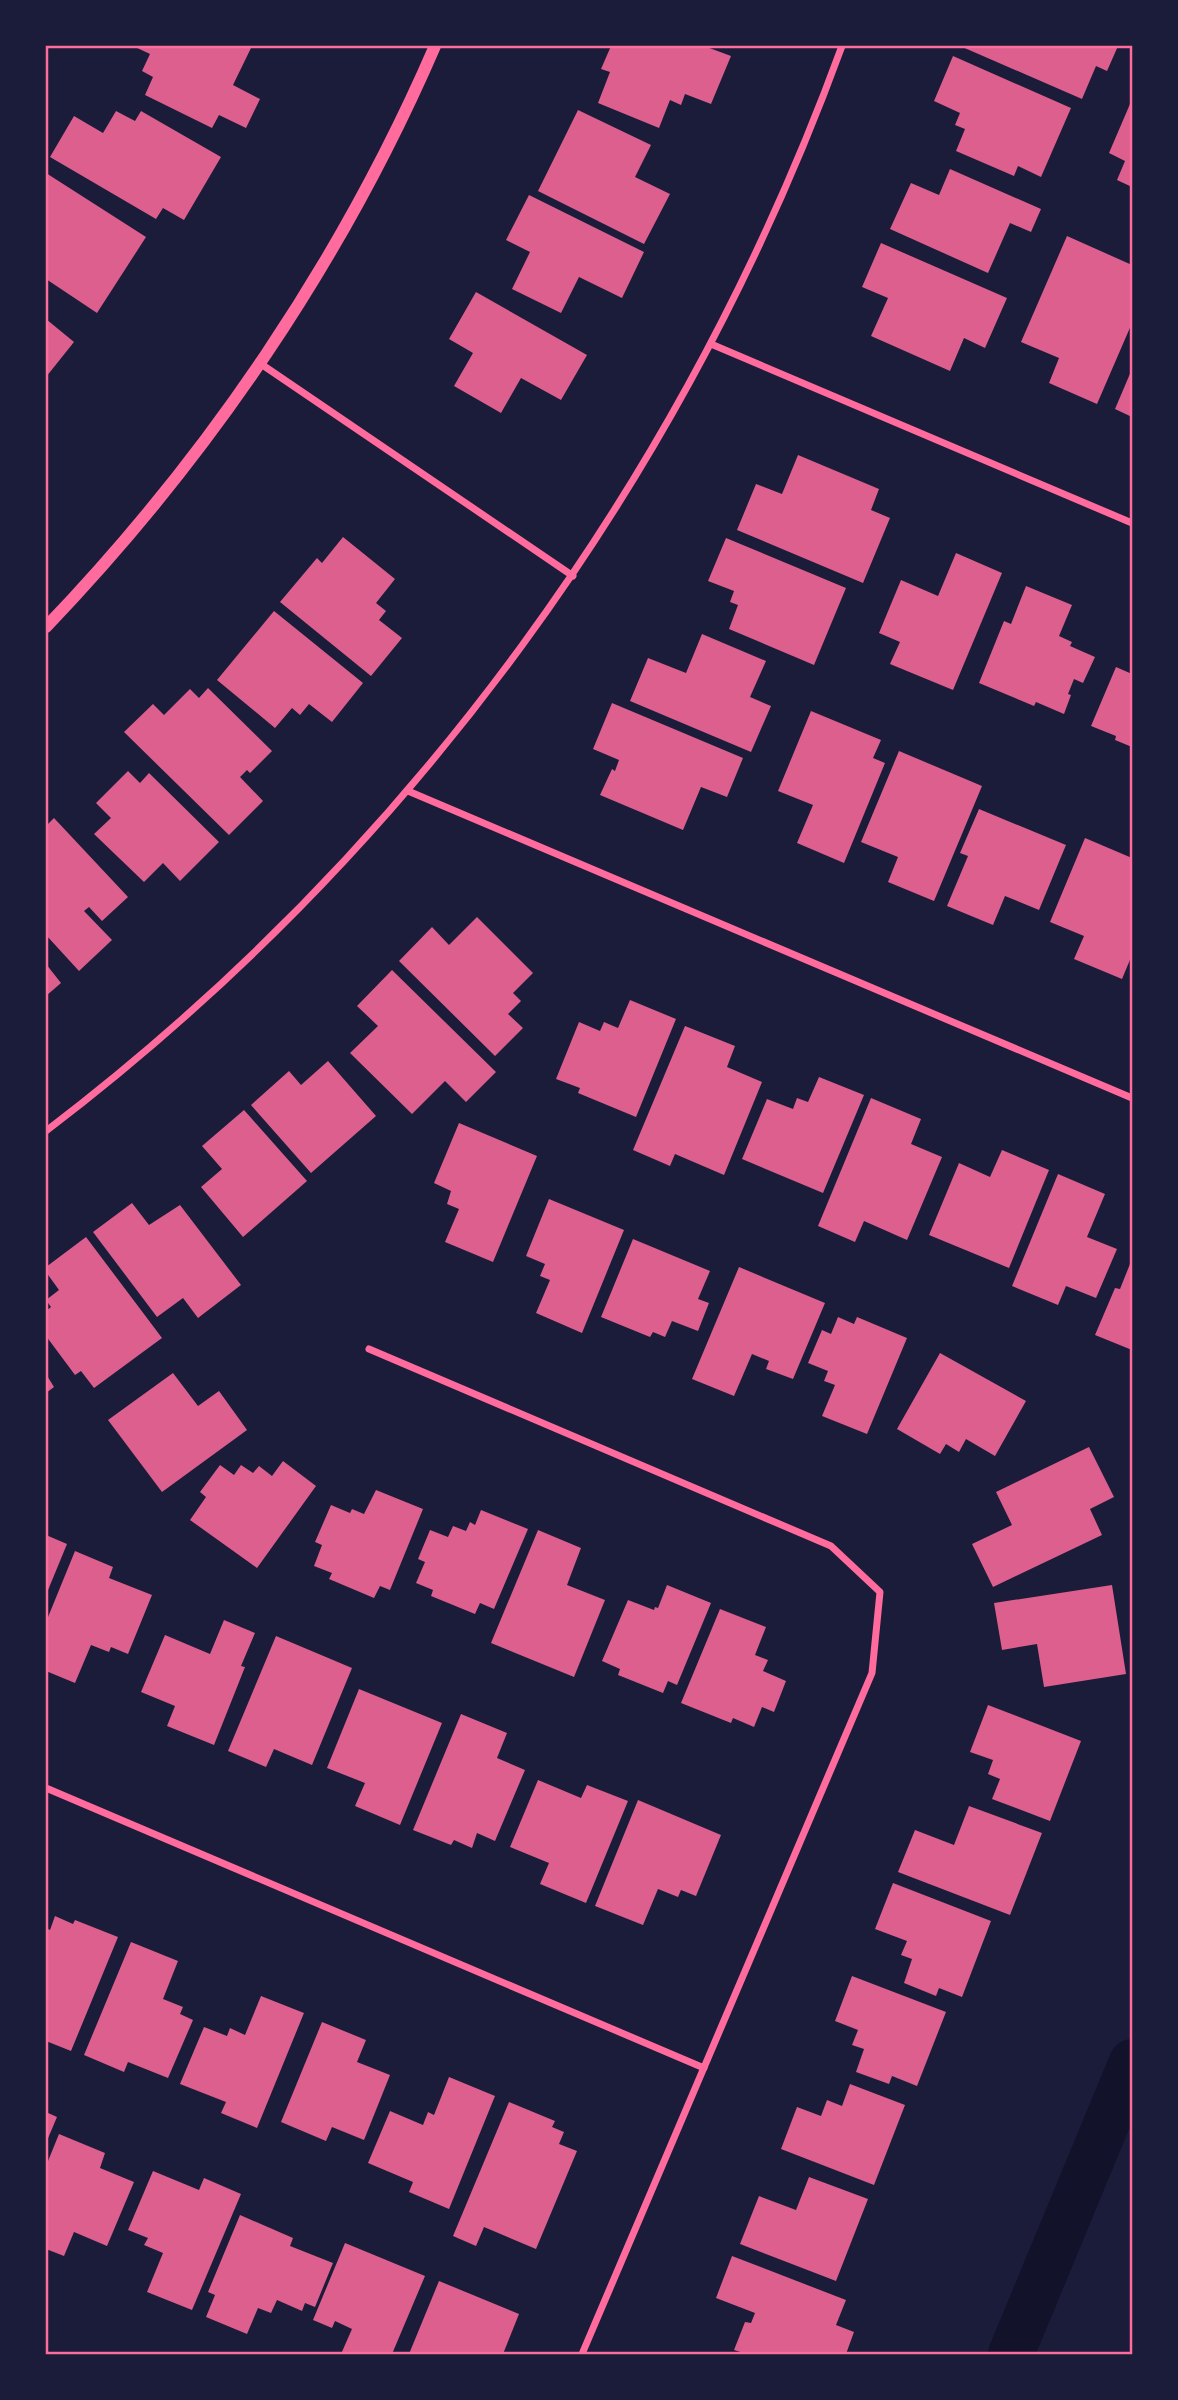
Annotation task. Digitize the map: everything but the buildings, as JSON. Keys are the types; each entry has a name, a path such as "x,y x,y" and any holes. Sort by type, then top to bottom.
{"street":[{"path":"46,627 93,578 177,477 261,364 350,219 414,95 435,46"},
{"path":"46,1130 103,1087 228,978 353,853 408,791 500,677 573,576 650,452 711,344 780,202 842,46"},
{"path":"711,344 1132,523"},
{"path":"261,364 573,576"},
{"path":"408,791 1132,1098"},
{"path":"369,1349 831,1546 880,1592 872,1673 582,2354"},
{"path":"46,1788 704,2068"}],"waterway":[{"path":"1011,2354 1132,2062"}]}
